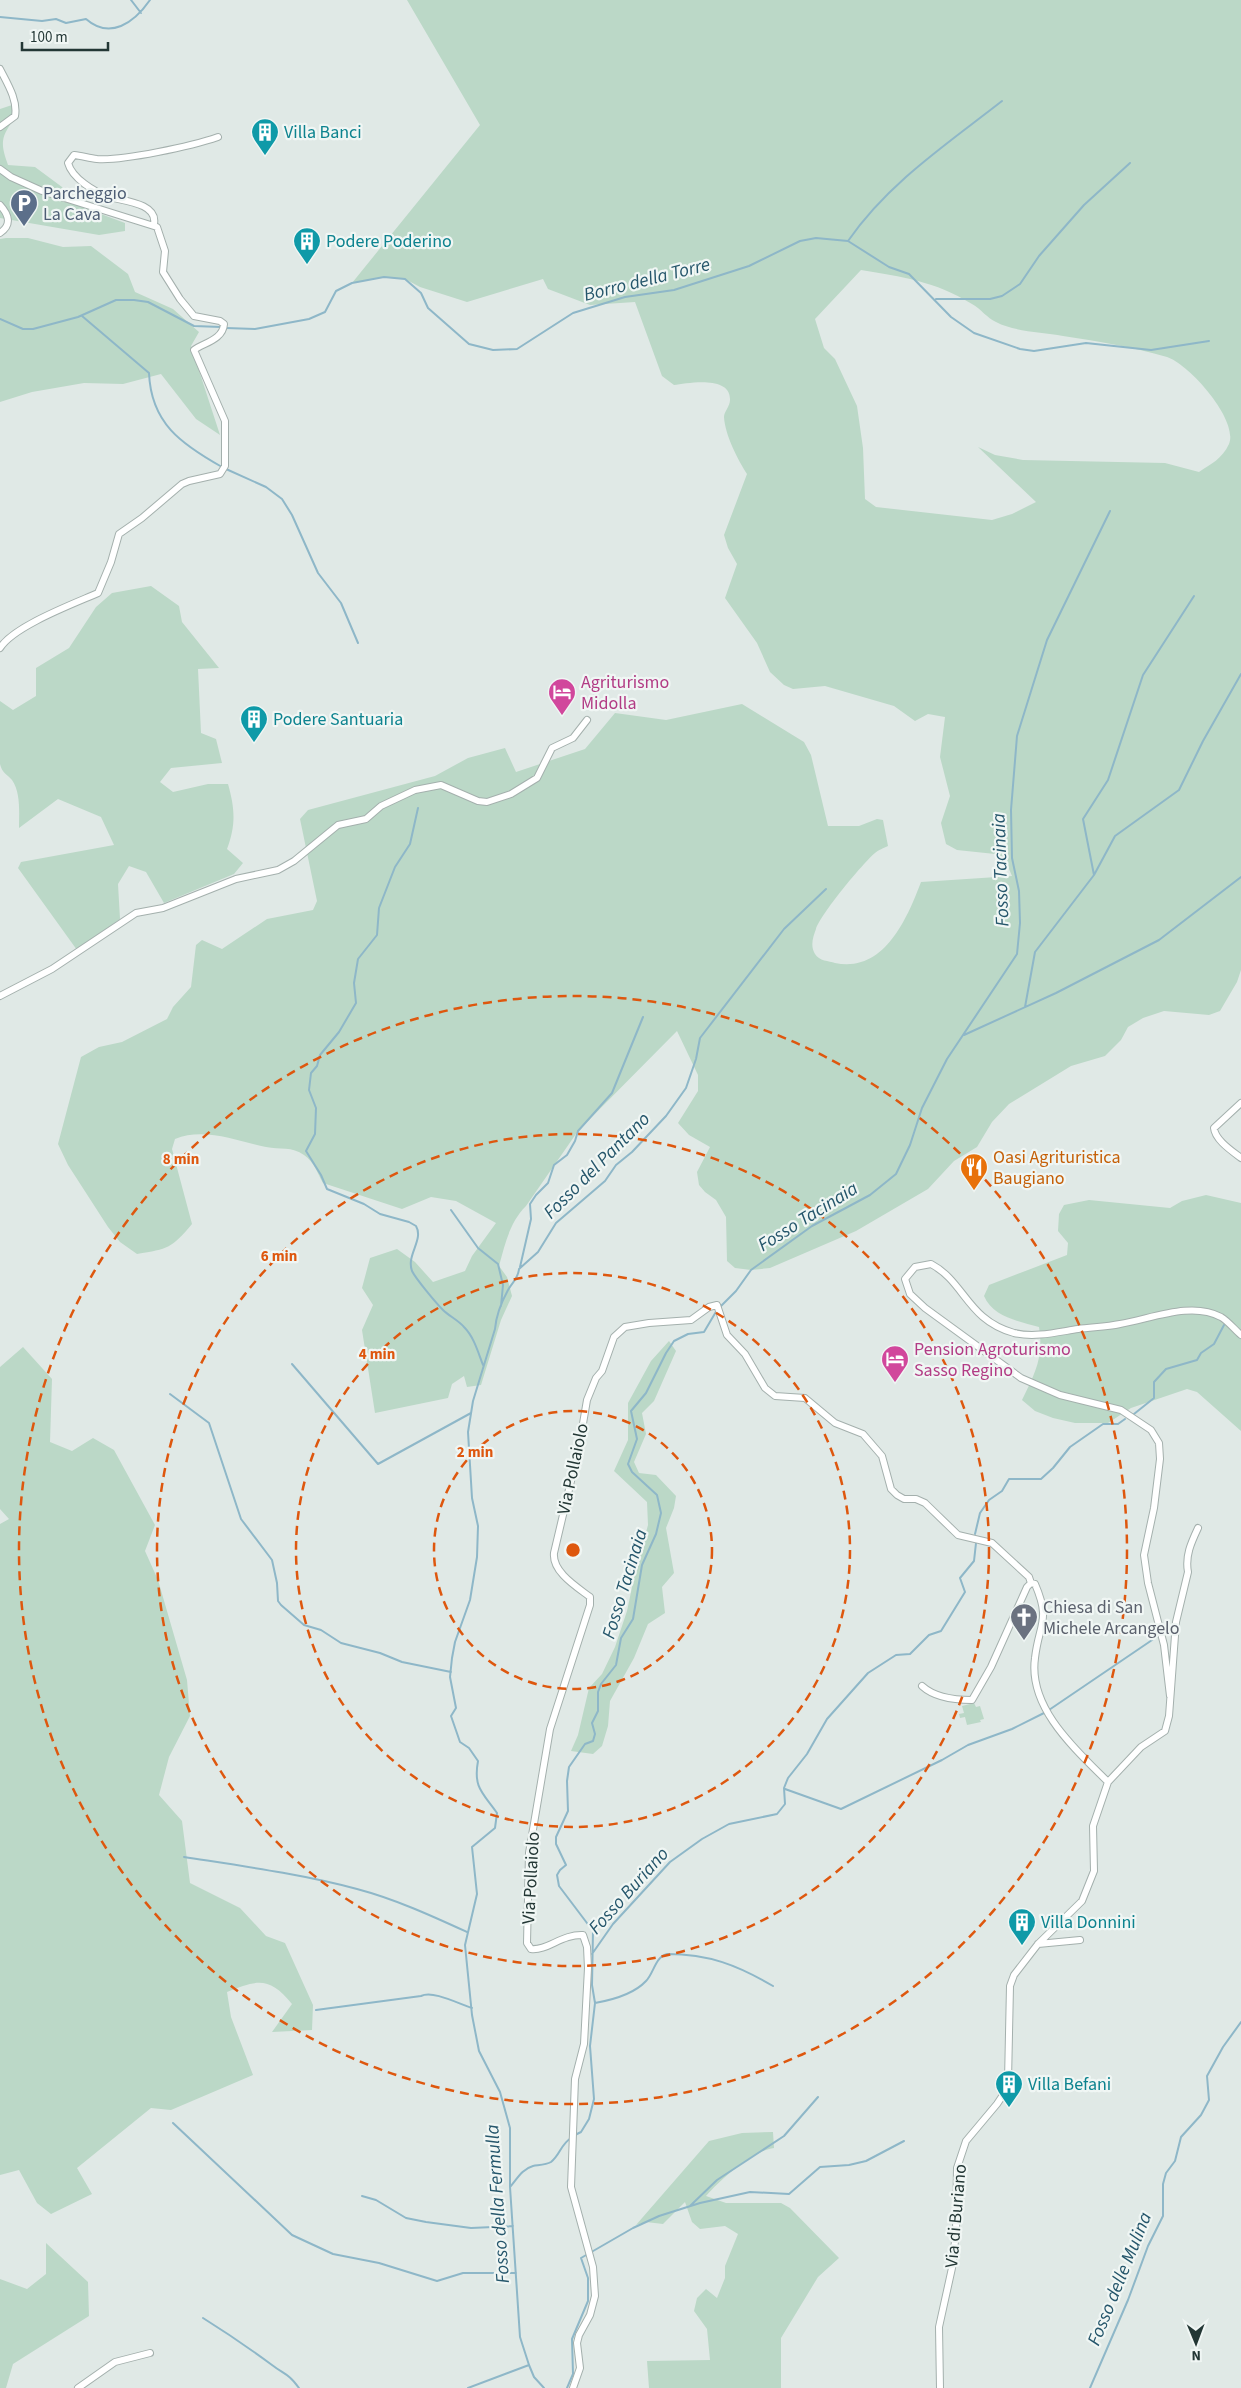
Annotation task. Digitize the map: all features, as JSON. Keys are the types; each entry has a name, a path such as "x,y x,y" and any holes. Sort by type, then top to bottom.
{"street":[{"path":"0,69 11,91 16,111 14,116 0,127"},
{"path":"154,224 155,218 152,212 109,196 86,184 70,170 68,163 70,157 74,154 98,159 134,155 201,143 218,137"},
{"path":"0,168 11,177 42,191 103,211 154,224 159,231 165,251 163,272 180,300 194,316 224,324 224,329 219,335 204,346 195,348 194,353 225,421 223,471 216,476 182,484 142,518 119,534 111,562 98,593 37,620 4,642 0,648"},
{"path":"0,206 7,214 9,220 7,227 0,234"},
{"path":"0,996 52,969 136,914 163,908 243,877 278,870 298,858 338,825 366,818 381,806 415,790 441,785 478,801 487,802 511,794 537,778 552,748 573,738 587,720"},
{"path":"1241,1103 1214,1128 1215,1133 1220,1139 1241,1158"},
{"path":"1170,1696 1164,1645 1148,1584 1144,1555 1154,1508 1160,1459 1158,1443 1151,1430 1121,1410 1060,1394 1021,1378 925,1308 910,1294 905,1280 915,1267 930,1264 942,1270 983,1318 999,1328 1016,1333 1046,1334 1118,1325 1181,1312 1206,1312 1222,1318 1241,1335"},
{"name":"Via Pollaiolo","path":"573,2388 580,2368 577,2343 579,2335 590,2315 594,2296 592,2267 571,2187 575,2079 584,2044 588,1968 583,1935 571,1934 541,1948 531,1948 527,1943 528,1877 530,1852 550,1729 590,1605 590,1597 557,1566 553,1559 574,1472 587,1400 596,1378 602,1371 614,1337 625,1327 691,1320 709,1307 719,1307 727,1335 745,1354 765,1388 775,1396 805,1398 835,1423 863,1434 882,1456 891,1489 897,1495 925,1503 958,1535 992,1542 1029,1577 1031,1584"},
{"path":"1170,1696 1176,1622 1180,1614 1188,1572 1189,1548 1198,1528"},
{"path":"922,1686 927,1690 949,1698 972,1700 991,1667 1024,1595 1031,1584 1035,1584 1042,1600 1044,1618 1034,1658 1034,1679 1054,1721 1071,1745 1108,1782"},
{"name":"Via di Buriano","path":"940,2388 939,2327 952,2268 956,2232 957,2168 970,2133 989,2114 1005,2092 1008,2081 1010,1986 1014,1975 1038,1944 1077,1906 1089,1886 1095,1859 1093,1826 1108,1782 1141,1748 1165,1731 1169,1716 1170,1696"},
{"path":"1038,1944 1080,1940"},
{"path":"78,2388 116,2362 150,2353"}],"green space":[{"path":"407,0 1241,0 1241,970 1237,982 1220,1011 1209,1015 1164,1011 1143,1018 1128,1027 1121,1040 1105,1056 1071,1066 1009,1104 992,1122 977,1147 954,1161 928,1189 856,1231 770,1268 751,1270 735,1268 727,1261 726,1217 716,1200 699,1185 697,1172 710,1147 689,1135 678,1123 698,1091 698,1075 677,1031 578,1131 515,1220 508,1234 499,1266 507,1277 512,1296 501,1320 481,1385 467,1387 464,1376 452,1384 448,1398 375,1413 362,1330 373,1305 362,1288 370,1258 397,1249 415,1262 433,1282 465,1271 472,1256 496,1223 456,1201 431,1197 402,1209 323,1183 310,1161 295,1150 271,1148 220,1136 197,1134 175,1139 172,1149 192,1224 169,1246 156,1251 137,1254 120,1242 108,1227 68,1165 58,1144 81,1057 99,1047 122,1042 167,1019 173,1007 191,987 196,945 202,940 222,949 267,919 313,910 317,901 300,819 308,810 435,776 468,758 505,748 516,772 585,749 615,713 666,720 742,704 804,742 811,755 828,826 859,826 877,819 883,820 888,846 876,852 861,867 833,901 819,922 812,945 813,951 819,958 835,963 852,964 867,960 880,952 901,927 921,882 1012,876 1006,862 995,854 957,850 946,844 941,823 950,796 940,757 945,717 928,714 915,721 894,706 825,686 793,689 784,685 770,672 757,643 725,598 737,564 728,548 724,535 747,474 732,447 725,424 724,415 730,400 728,392 724,387 708,382 674,385 662,376 635,302 590,305 548,289 543,279 467,302 420,287 405,279 384,277 352,283 480,125","holes":["861,270 918,281 945,290 975,306 993,320 1012,328 1115,345 1167,357 1187,370 1199,381 1220,408 1227,421 1230,434 1229,444 1220,457 1199,472 1165,463 1023,460 995,455 978,447 1036,502 1012,514 992,520 876,507 865,499 863,448 857,406 835,359 824,348 815,319"]},
{"path":"12,105 14,119 6,131 3,140 8,165 35,167 62,187 74,204 125,223 125,231 99,235 0,218 0,109"},
{"path":"28,238 63,247 91,246 128,274 135,292 173,309 199,332 191,346 220,435 196,419 161,374 123,384 84,383 32,392 0,402 0,239"},
{"path":"151,586 179,606 182,622 219,668 198,669 201,733 216,739 222,763 171,768 160,782 173,792 208,784 228,784 234,817 227,849 243,863 234,874 164,903 146,872 129,866 118,884 120,919 77,950 18,868 21,862 114,845 101,817 58,799 19,828 17,791 12,780 3,771 0,764 0,701 13,710 36,696 36,668 69,648 96,607 112,593"},
{"path":"1206,1195 1241,1203 1241,1431 1197,1392 1187,1389 1131,1408 1108,1423 1075,1423 1053,1418 1035,1411 1022,1400 1037,1365 1040,1347 1039,1327 1007,1317 993,1309 984,1296 989,1285 1067,1255 1068,1243 1058,1231 1059,1214 1064,1205 1089,1200 1170,1208 1182,1201"},
{"path":"669,1341 676,1351 654,1401 642,1413 646,1434 634,1462 639,1473 656,1475 676,1496 674,1508 666,1528 674,1573 662,1587 665,1613 648,1624 634,1658 610,1701 608,1726 602,1746 593,1754 571,1751 578,1735 589,1688 602,1674 615,1647 627,1611 648,1525 647,1502 614,1471 628,1440 628,1403 651,1361"},
{"path":"23,1347 52,1379 50,1442 72,1451 93,1438 114,1450 155,1525 145,1551 158,1580 187,1680 190,1716 169,1757 159,1795 182,1821 190,1883 240,1908 266,1936 285,1943 313,2005 312,2030 272,2032 292,2004 284,1995 270,1985 263,1983 247,1985 227,1992 231,2017 253,2075 171,2110 151,2108 77,2168 92,2194 51,2214 37,2203 19,2170 0,2175 0,1524 9,1519 0,1509 0,1367"},
{"path":"974,1703 976,1707 980,1706 984,1719 980,1720 981,1722 967,1725 965,1717 960,1718 959,1714 964,1713 962,1706"},
{"path":"773,2132 774,2148 756,2154 747,2160 728,2174 706,2196 726,2203 781,2203 790,2208 839,2258 818,2277 781,2338 781,2388 649,2388 647,2361 710,2360 707,2329 694,2311 697,2298 706,2289 717,2298 725,2278 725,2266 738,2234 725,2226 700,2229 692,2222 685,2202 663,2224 646,2222 636,2225 709,2141 742,2133"},
{"path":"46,2243 88,2282 89,2316 13,2364 6,2388 0,2388 0,2279 27,2289 46,2274"}],"waterway":[{"path":"131,0 141,13"},
{"path":"0,17 42,21 56,19 66,23 86,19 95,25 113,28 121,26 137,16 150,0"},
{"path":"848,241 881,201 919,165 1002,101"},
{"path":"936,299 990,299 1002,296 1020,284 1039,256 1084,205 1130,163"},
{"name":"Borro della Torre","path":"226,328 255,329 309,319 325,312 336,291 352,283 384,277 405,279 421,293 428,308 469,344 493,350 517,349 573,313 625,297 674,290 749,266 800,241 816,238 848,241 889,267 909,274 951,317 974,333 1020,349 1034,351 1086,343 1151,350 1209,341"},
{"name":"Borro della Torre","path":"0,319 23,329 33,329 78,317 116,300 134,300 148,302 194,326 221,327"},
{"path":"82,316 149,373 155,406 171,430 194,450 222,467"},
{"path":"226,469 266,487 282,499 292,515 318,573 341,603 358,643"},
{"name":"Fosso Tacinaia","path":"720,1307 736,1291 751,1270 812,1226 870,1195 896,1174 910,1145 922,1108 947,1059 1017,954 1020,923 1019,891 1012,858 1011,810 1017,736 1047,640 1110,511"},
{"path":"1094,875 1083,819 1108,780 1143,675 1194,596"},
{"path":"1025,1007 1035,952 1094,875 1115,836 1179,790 1203,741 1241,674"},
{"path":"418,808 410,844 395,867 379,908 377,935 358,959 354,983 356,1003 339,1032 320,1055 317,1066 311,1073 309,1090 316,1108 315,1134 306,1151 321,1175 327,1189 364,1204 380,1214 409,1222 416,1226 418,1237 411,1259 412,1271 440,1307 467,1331 483,1365"},
{"path":"964,1035 1056,993 1159,940 1241,877"},
{"name":"Fosso del Pantano","path":"544,2388 534,2377 520,2337 510,2187 510,2128 500,2092 479,2051 472,2015 465,1945 477,1894 472,1847 495,1828 497,1813 480,1790 477,1778 478,1761 469,1748 460,1742 451,1716 456,1708 450,1677 452,1658 455,1642 470,1600 477,1557 478,1526 472,1498 468,1432 473,1401 500,1309 519,1269 538,1252 556,1223 605,1181 616,1165 632,1152 666,1116 686,1088 696,1059 700,1038 784,929 826,889"},
{"path":"520,1267 531,1219 530,1204 548,1183 554,1165 567,1155 578,1131 612,1093 643,1017"},
{"path":"451,1210 478,1248 498,1264 503,1285 501,1306"},
{"name":"Fosso Tacinaia","path":"575,2135 581,2132 589,2119 594,2099 590,2046 595,2003 592,1985 593,1931 559,1886 557,1875 566,1865 556,1844 556,1837 568,1811 567,1781 569,1767 585,1744 593,1741 595,1734 592,1723 598,1711 598,1692 601,1684 616,1665 621,1638 633,1619 642,1565 656,1534 661,1513 657,1495 632,1472 628,1464 637,1439 631,1411 646,1393 674,1341 688,1334 704,1332 717,1310"},
{"name":"Fosso Buriano","path":"1134,1414 1154,1398 1154,1382 1166,1369 1197,1360 1201,1353 1214,1344 1224,1325"},
{"path":"292,1364 378,1464 471,1413"},
{"name":"Fosso della Fermulla","path":"170,1394 209,1423 241,1519 272,1560 277,1583 278,1601 281,1605 304,1625 321,1630 341,1643 380,1653 402,1662 451,1672"},
{"name":"Fosso Buriano","path":"975,1534 980,1513 989,1500 1002,1491 1009,1479 1041,1479 1053,1468 1070,1447 1103,1424 1118,1424 1125,1419"},
{"name":"Fosso Buriano","path":"592,1954 613,1924 670,1862 702,1839 729,1824 777,1814 785,1804 784,1788 788,1778 807,1754 827,1719 868,1673 896,1655 910,1654 929,1635 941,1631 965,1592 960,1578 974,1561 976,1543"},
{"path":"785,1789 841,1809 942,1760 968,1745 1012,1729 1046,1712 1158,1636"},
{"path":"184,1857 293,1875 357,1889 399,1903 467,1932"},
{"path":"595,2003 629,1993 641,1986 649,1978 660,1958 667,1954 696,1956 722,1962 747,1972 773,1986"},
{"path":"316,2010 426,1995 439,1996 472,2008"},
{"name":"Fosso delle Mulina","path":"1090,2388 1128,2300 1148,2246 1163,2216 1163,2184 1166,2173 1175,2161 1181,2137 1201,2115 1209,2100 1207,2076 1223,2047 1241,2022"},
{"path":"690,2206 717,2180 784,2136 818,2097"},
{"path":"173,2123 292,2235 333,2254 379,2263 437,2281 463,2273 516,2273"},
{"name":"Fosso Buriano","path":"510,2187 526,2169 551,2162 571,2138"},
{"path":"567,2388 573,2374 572,2339 588,2301 588,2278 581,2258 633,2228 659,2216 700,2203 750,2192 789,2194 820,2167 849,2165 866,2161 904,2141"},
{"path":"362,2196 376,2200 406,2218 426,2222 471,2228 513,2226"},
{"path":"203,2318 292,2379 299,2388"},
{"path":"468,2388 529,2365"}],"place":[{"name":"Villa Banci","path":"265,156"},
{"name":"Parcheggio La Cava","path":"24,227"},
{"name":"Podere Poderino","path":"307,265"},
{"name":"Agriturismo Midolla","path":"562,716"},
{"name":"Podere Santuaria","path":"254,743"},
{"name":"Oasi Agrituristica Baugiano","path":"974,1191"},
{"name":"Pension Agroturismo Sasso Regino","path":"895,1383"},
{"name":"Chiesa di San Michele Arcangelo","path":"1024,1641"},
{"name":"Villa Donnini","path":"1022,1946"},
{"name":"Villa Befani","path":"1009,2108"}]}
